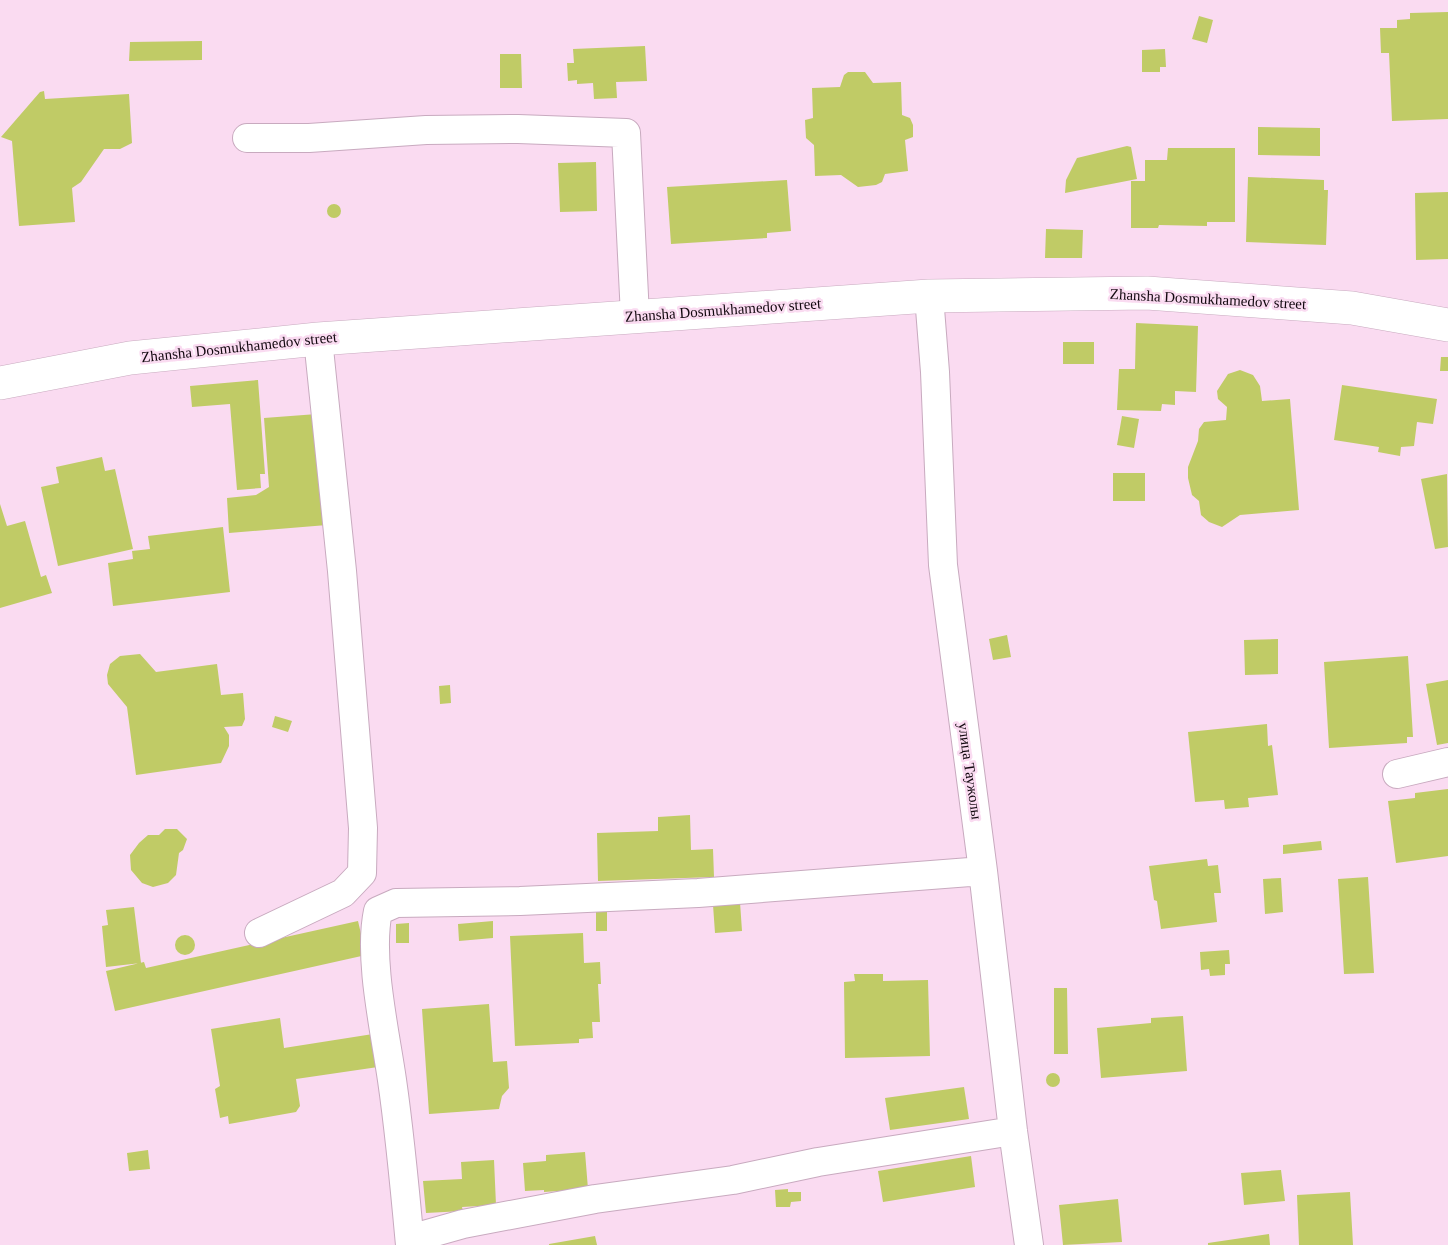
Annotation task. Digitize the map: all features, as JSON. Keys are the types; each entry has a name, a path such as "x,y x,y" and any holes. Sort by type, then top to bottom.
{"street":[{"path":"247,138 309,138 426,130 518,129 626,133 635,316"},
{"name":"Zhansha Dosmukhamedov street","path":"0,383 130,358 318,339 929,296 1147,293 1353,308 1448,325"},
{"name":"улица Таужолы","path":"929,296 935,372 943,565 983,871 1012,1131 1029,1245"},
{"path":"259,933 343,894 362,873 362,816 342,571 318,339"},
{"path":"1398,774 1448,762"},
{"path":"983,871 698,893 520,901 396,903 378,911 374,929 377,969 397,1110 410,1242 463,1224 584,1201 733,1180 818,1162 1012,1131"}],"building":[{"path":"1448,12 1448,119 1392,121 1389,53 1381,53 1380,28 1397,28 1397,20 1410,19 1410,13"},
{"path":"1199,16 1213,20 1207,43 1192,39"},
{"path":"202,41 202,60 129,61 130,42"},
{"path":"645,46 647,81 616,82 617,98 594,99 593,83 577,84 577,80 568,81 567,63 574,63 573,49"},
{"path":"1165,49 1166,67 1160,67 1160,72 1142,72 1142,50"},
{"path":"500,54 521,54 522,88 500,88"},
{"path":"848,72 865,72 873,83 901,82 902,115 910,118 913,125 913,137 905,140 908,171 885,174 882,182 876,185 858,187 841,175 815,176 814,145 806,138 805,120 813,118 812,88 840,87 844,75"},
{"path":"44,91 45,99 129,94 132,143 120,149 104,149 81,182 72,188 75,222 19,226 12,141 1,137 40,92"},
{"path":"1258,127 1320,128 1320,156 1258,155"},
{"path":"1131,147 1137,179 1065,193 1066,180 1077,158"},
{"path":"1168,148 1235,148 1235,222 1207,222 1207,226 1159,225 1158,228 1131,228 1131,181 1145,181 1145,160 1167,160"},
{"path":"596,162 597,211 560,212 558,163"},
{"path":"1248,177 1324,180 1324,190 1328,190 1326,245 1246,242"},
{"path":"787,180 791,231 767,233 767,238 671,244 667,187"},
{"path":"1448,192 1448,259 1416,260 1415,193"},
{"path":"331,204 337,204 341,211 337,218 331,218 327,214 327,208"},
{"path":"1046,229 1083,230 1082,258 1045,258"},
{"path":"1136,323 1198,326 1196,392 1175,391 1175,405 1162,404 1161,411 1117,410 1119,369 1135,369"},
{"path":"1063,342 1094,342 1094,364 1063,364"},
{"path":"1441,357 1448,357 1448,371 1440,371"},
{"path":"1240,370 1253,375 1260,386 1262,401 1290,399 1299,510 1240,515 1222,527 1209,522 1201,515 1199,501 1192,495 1188,467 1198,441 1199,429 1204,422 1226,420 1227,407 1218,399 1217,391 1228,374"},
{"path":"258,380 265,474 260,474 261,488 237,490 230,404 192,407 190,386"},
{"path":"1342,385 1437,399 1433,424 1417,422 1414,446 1401,447 1400,456 1378,452 1379,447 1334,440"},
{"path":"317,414 327,525 229,533 227,498 256,495 269,487 264,418"},
{"path":"1122,416 1139,419 1134,448 1117,445"},
{"path":"102,457 105,471 115,469 133,549 58,566 41,487 59,483 56,467"},
{"path":"1113,473 1145,473 1145,501 1113,501"},
{"path":"1447,474 1448,547 1435,549 1421,479"},
{"path":"0,504 7,526 25,521 41,577 46,575 52,593 0,608"},
{"path":"223,527 230,592 113,606 108,563 133,559 132,551 150,549 148,536"},
{"path":"1007,635 1011,657 993,660 989,639"},
{"path":"1278,639 1278,674 1245,675 1244,640"},
{"path":"140,654 156,672 217,664 221,695 243,693 245,719 242,726 224,727 229,735 229,746 221,763 136,775 127,707 108,684 107,675 110,664 120,656"},
{"path":"1408,656 1413,737 1407,737 1407,743 1329,748 1324,662"},
{"path":"1448,680 1448,743 1437,745 1426,684"},
{"path":"450,685 451,703 440,704 439,686"},
{"path":"275,716 292,721 288,732 272,727"},
{"path":"1267,724 1268,746 1272,745 1278,795 1248,798 1249,807 1225,809 1224,800 1195,802 1188,732"},
{"path":"1448,789 1448,856 1396,863 1388,801 1415,798 1415,793"},
{"path":"690,815 691,850 713,849 714,877 598,881 597,833 658,831 658,817"},
{"path":"165,829 177,829 187,839 183,850 179,853 176,875 168,883 153,887 142,883 131,870 130,855 148,835 159,835"},
{"path":"1321,841 1322,850 1283,854 1283,845"},
{"path":"1207,859 1208,866 1218,865 1221,893 1214,893 1217,922 1161,929 1149,866"},
{"path":"1368,877 1374,973 1344,974 1338,879"},
{"path":"1281,878 1283,912 1265,914 1263,879"},
{"path":"740,902 742,931 715,933 713,905"},
{"path":"134,907 141,963 106,967 102,926 108,925 106,910"},
{"path":"596,909 607,909 607,931 596,931"},
{"path":"358,921 366,955 115,1011 106,971 144,962 146,968"},
{"path":"493,921 493,938 459,941 458,924"},
{"path":"409,923 409,943 396,943 396,924"},
{"path":"583,933 584,963 600,962 601,984 598,984 600,1022 592,1022 593,1038 579,1039 579,1043 515,1046 510,936"},
{"path":"185,935 192,938 195,945 192,952 185,955 178,952 175,945 178,938"},
{"path":"1229,950 1230,964 1225,964 1225,975 1210,976 1209,969 1201,970 1200,952"},
{"path":"854,974 883,974 883,981 928,980 930,1056 845,1058 844,982 855,981"},
{"path":"1054,988 1067,988 1068,1054 1054,1054"},
{"path":"489,1004 493,1062 507,1061 509,1088 502,1096 499,1109 429,1114 422,1009"},
{"path":"1183,1016 1187,1071 1101,1078 1097,1028 1151,1023 1151,1018"},
{"path":"280,1018 284,1048 373,1034 378,1067 296,1079 300,1106 296,1112 229,1124 228,1116 220,1118 215,1089 220,1086 211,1029"},
{"path":"1050,1073 1056,1073 1060,1080 1056,1087 1050,1087 1046,1083 1046,1077"},
{"path":"964,1087 969,1119 890,1130 885,1098"},
{"path":"148,1150 150,1169 129,1171 127,1153"},
{"path":"585,1152 588,1189 525,1191 523,1163 546,1161 546,1155"},
{"path":"971,1156 975,1187 883,1202 878,1171"},
{"path":"494,1160 496,1205 462,1207 463,1211 426,1213 423,1181 462,1179 461,1162"},
{"path":"1281,1170 1285,1201 1244,1205 1241,1173"},
{"path":"788,1189 788,1192 801,1192 801,1201 791,1202 790,1207 776,1207 775,1190"},
{"path":"1350,1192 1353,1245 1299,1245 1297,1195"},
{"path":"1118,1199 1122,1242 1063,1245 1059,1205"},
{"path":"1269,1234 1270,1245 1208,1245 1208,1243"},
{"path":"595,1236 597,1245 549,1245 549,1244"}]}
